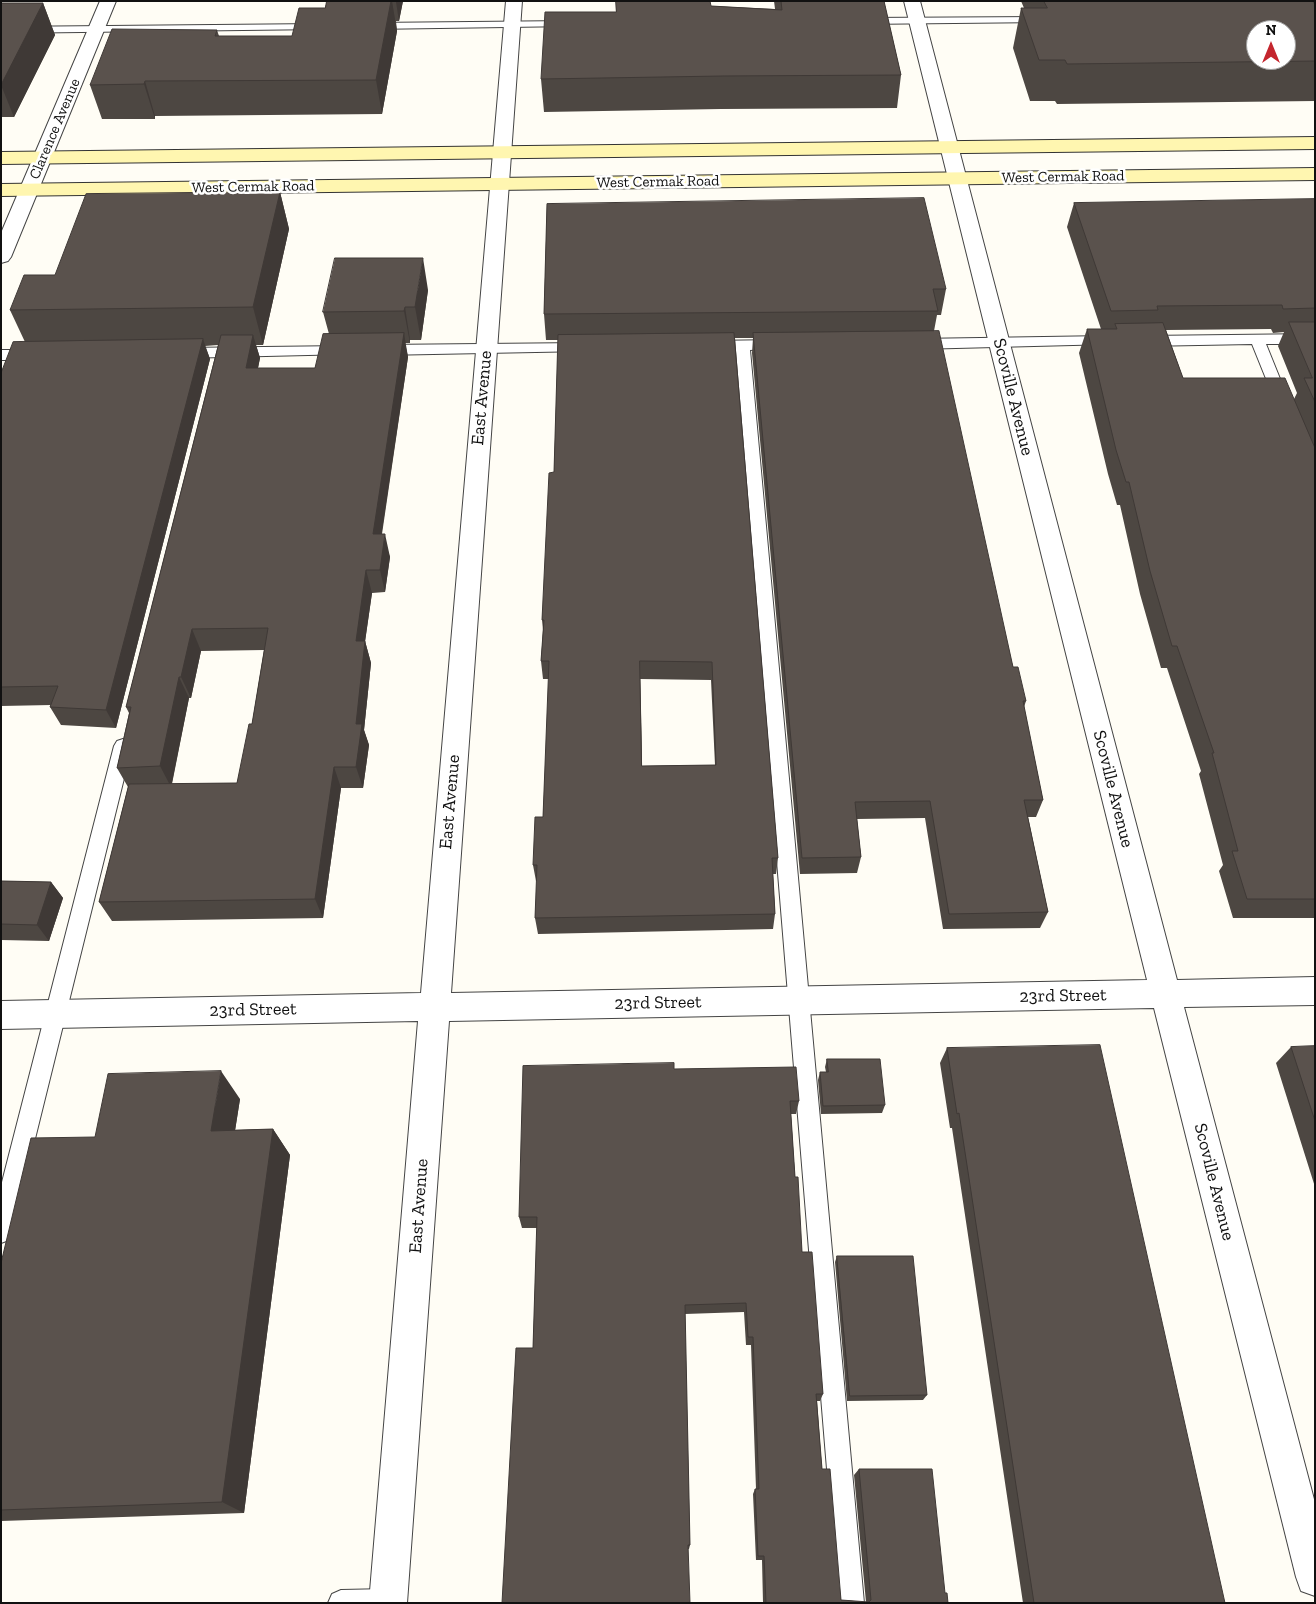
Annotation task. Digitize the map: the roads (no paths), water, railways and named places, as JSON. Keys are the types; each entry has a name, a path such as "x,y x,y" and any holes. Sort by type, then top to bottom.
{"main road":[{"name":"West Cermak Road","path":"1,158 1315,143"},
{"name":"West Cermak Road","path":"1,190 1315,174"}],"street":[{"name":"Clarence Avenue","path":"1,257 108,1"},
{"name":"East Avenue","path":"388,1602 514,1"},
{"name":"Scoville Avenue","path":"912,1 1315,1577"},
{"name":"23rd Street","path":"1,1015 1315,991"}],"lane":[{"path":"851,21 1051,19"},
{"path":"358,26 584,24"},
{"path":"1,30 330,26"},
{"path":"905,344 1315,338"},
{"path":"1256,339 1289,417"},
{"path":"692,346 790,345"},
{"path":"742,346 851,1603"},
{"path":"163,353 592,348"},
{"path":"217,372 222,352"},
{"path":"1,355 47,354"},
{"path":"1,1232 128,727"},
{"path":"341,1603 388,1602"}]}
